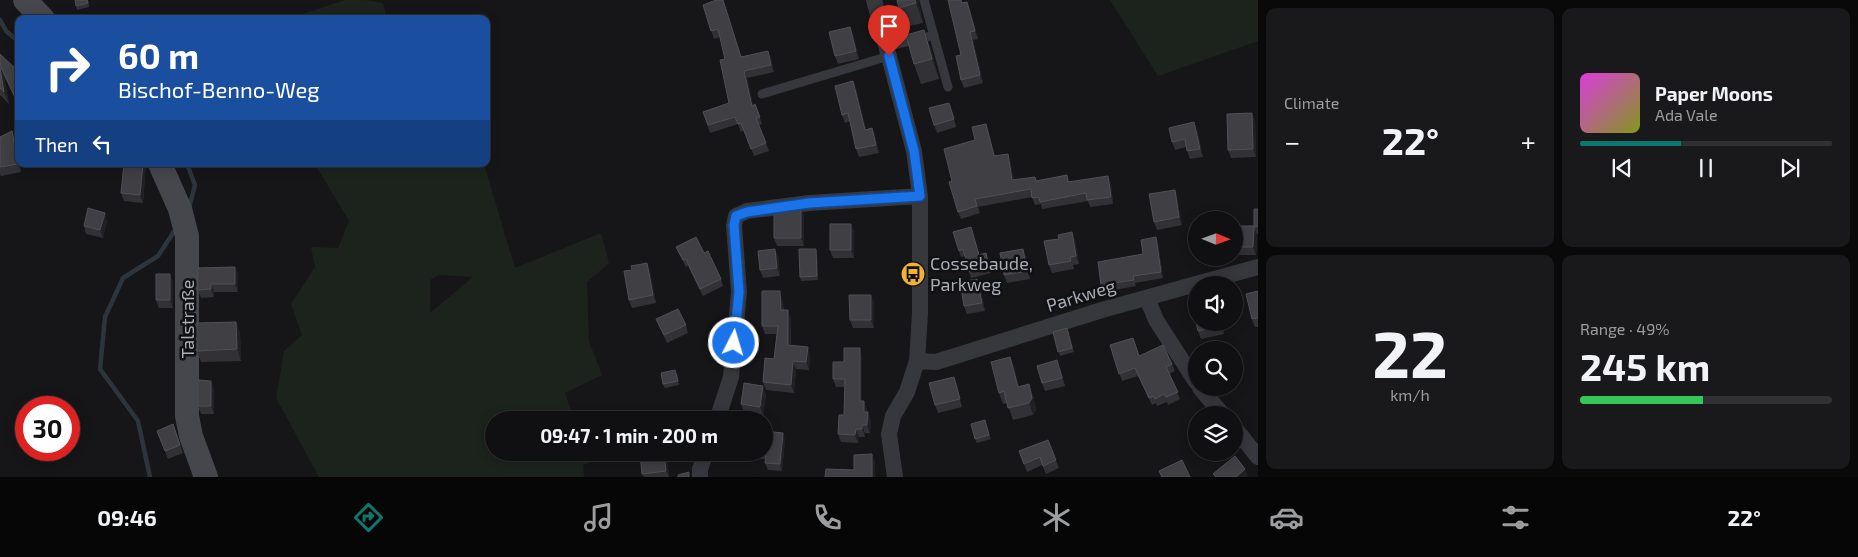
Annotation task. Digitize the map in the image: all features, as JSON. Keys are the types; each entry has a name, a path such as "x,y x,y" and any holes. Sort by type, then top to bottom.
{"street":[{"path":"25,0 39,15"},
{"path":"874,0 914,151 920,196 920,314 917,361 907,392 893,416 889,434 895,477"},
{"name":"Talstraße","path":"161,167 180,209 187,236 187,416 191,436 206,477"},
{"path":"719,411 731,377 739,292 734,225 736,216 747,212 809,203 920,196"},
{"name":"Parkweg","path":"917,361 936,362 1102,310 1258,267"},
{"path":"1147,298 1156,320 1188,370"},
{"path":"1207,396 1215,406"},
{"path":"1243,438 1258,456"},
{"path":"700,477 703,461"}],"lane":[{"path":"924,0 948,87"},
{"path":"762,94 934,35"}],"shaded area":[{"path":"345,0 366,0 383,3 386,15 300,15"},
{"path":"1110,0 1258,0 1258,41 1158,76"},
{"path":"317,167 485,167 515,268 601,233 609,263 587,282 589,341 602,375 565,393 571,411 485,411 485,461 595,461 583,465 584,477 319,477 276,398 284,351 302,335 291,304 315,267 311,247 338,248 349,221","holes":["439,275 473,277 430,313 430,280"]}],"building":[{"path":"75,0 87,0 88,3 76,6"},
{"path":"716,0 723,0 741,57 768,51 771,65 744,71 752,106 755,104 760,117 756,118 766,143 751,149 741,123 738,124 735,117 708,125 703,112 729,103 720,60 725,59 718,29 711,31 703,5"},
{"path":"897,0 915,0 916,3 899,8"},
{"path":"948,0 961,0 962,3 967,2 975,31 970,32 980,75 961,80 956,56 961,55"},
{"path":"850,27 856,51 835,56 829,32"},
{"path":"924,30 932,59 914,64 906,35"},
{"path":"0,54 15,68 15,97 0,65"},
{"path":"0,68 4,92 0,88"},
{"path":"853,81 865,130 872,128 876,145 856,149 848,113 842,115 835,86"},
{"path":"949,103 954,119 934,125 929,108"},
{"path":"1252,113 1253,149 1228,150 1227,114"},
{"path":"1194,122 1200,149 1187,151 1185,139 1172,142 1169,128"},
{"path":"986,124 994,156 1008,154 1012,180 1035,177 1036,181 1067,175 1068,182 1108,176 1111,197 1087,200 1086,193 1040,202 1039,197 1032,198 1031,189 975,199 977,206 958,212 949,182 952,181 944,149 975,140 972,127"},
{"path":"12,131 15,148 15,164 0,167 0,137"},
{"path":"124,167 143,167 140,195 121,193"},
{"path":"1175,190 1179,217 1154,222 1149,194"},
{"path":"88,208 105,213 100,230 84,226"},
{"path":"801,208 801,238 774,238 774,209"},
{"path":"1254,209 1258,209 1258,226 1254,227 1253,247 1243,247 1243,226 1254,226"},
{"path":"830,224 851,224 851,250 830,250"},
{"path":"971,227 979,255 986,253 989,267 969,272 963,249 959,251 953,232"},
{"path":"1072,232 1076,256 1070,257 1071,261 1049,265 1044,241 1059,239 1058,235"},
{"path":"696,237 704,253 708,251 721,279 700,289 686,259 683,260 676,247"},
{"path":"1156,237 1161,272 1133,276 1134,280 1101,285 1098,262 1143,254 1141,240"},
{"path":"775,249 777,268 760,270 758,251"},
{"path":"799,249 816,249 817,276 800,277"},
{"path":"1023,249 1027,271 1004,275 1000,253"},
{"path":"647,263 653,295 629,300 624,271 632,270 631,266"},
{"path":"235,267 235,284 211,284 211,289 198,290 198,268"},
{"path":"156,274 170,274 170,300 156,300"},
{"path":"977,279 982,303 964,306 960,282"},
{"path":"762,291 780,291 781,310 788,310 788,345 808,347 806,362 793,361 791,385 763,382 765,358 774,359 778,326 762,326"},
{"path":"1258,291 1258,318 1252,319 1246,294"},
{"path":"849,295 871,295 871,320 850,320"},
{"path":"678,309 686,325 664,335 656,319"},
{"path":"236,322 237,349 197,351 197,323"},
{"path":"1067,328 1072,348 1058,352 1053,332"},
{"path":"1133,338 1139,356 1163,345 1172,364 1166,367 1178,392 1166,397 1164,394 1155,399 1153,396 1149,398 1135,368 1119,374 1110,345"},
{"path":"844,348 860,348 860,401 864,401 864,412 868,412 867,425 862,425 862,429 856,429 855,435 838,434 839,415 844,415 845,379 833,379 833,362 844,362"},
{"path":"1010,357 1018,387 1029,384 1032,398 1029,403 1008,408 1004,391 999,393 991,362"},
{"path":"1057,360 1062,378 1042,383 1037,366"},
{"path":"675,370 678,381 663,384 661,373"},
{"path":"954,377 960,399 935,405 929,383"},
{"path":"198,380 211,381 211,406 198,406"},
{"path":"744,383 763,386 760,407 741,404"},
{"path":"985,420 989,435 975,439 971,424"},
{"path":"173,424 180,445 165,451 157,431"},
{"path":"773,432 783,433 780,464 765,463 765,461 773,461"},
{"path":"1048,440 1056,460 1043,466 1040,457 1024,464 1019,451"},
{"path":"872,454 872,477 825,477 826,469 854,470 854,455"},
{"path":"1182,460 1190,477 1162,477 1159,471"},
{"path":"641,461 665,461 666,471 642,474"},
{"path":"1229,461 1239,461 1245,469 1236,477 1216,477 1213,474"},
{"path":"689,472 689,477 678,477 678,475"}],"waterway":[{"path":"0,20 6,31 15,39"},
{"path":"188,167 195,185 189,208"},
{"path":"150,477 138,421 100,369 105,317 123,278 158,256 177,227"}],"place":[{"name":"Cossebaude, Parkweg","path":"913,274"}],"route":[{"path":"734,343 739,292 734,225 736,216 747,212 809,203 920,196 914,151 889,56"}]}
